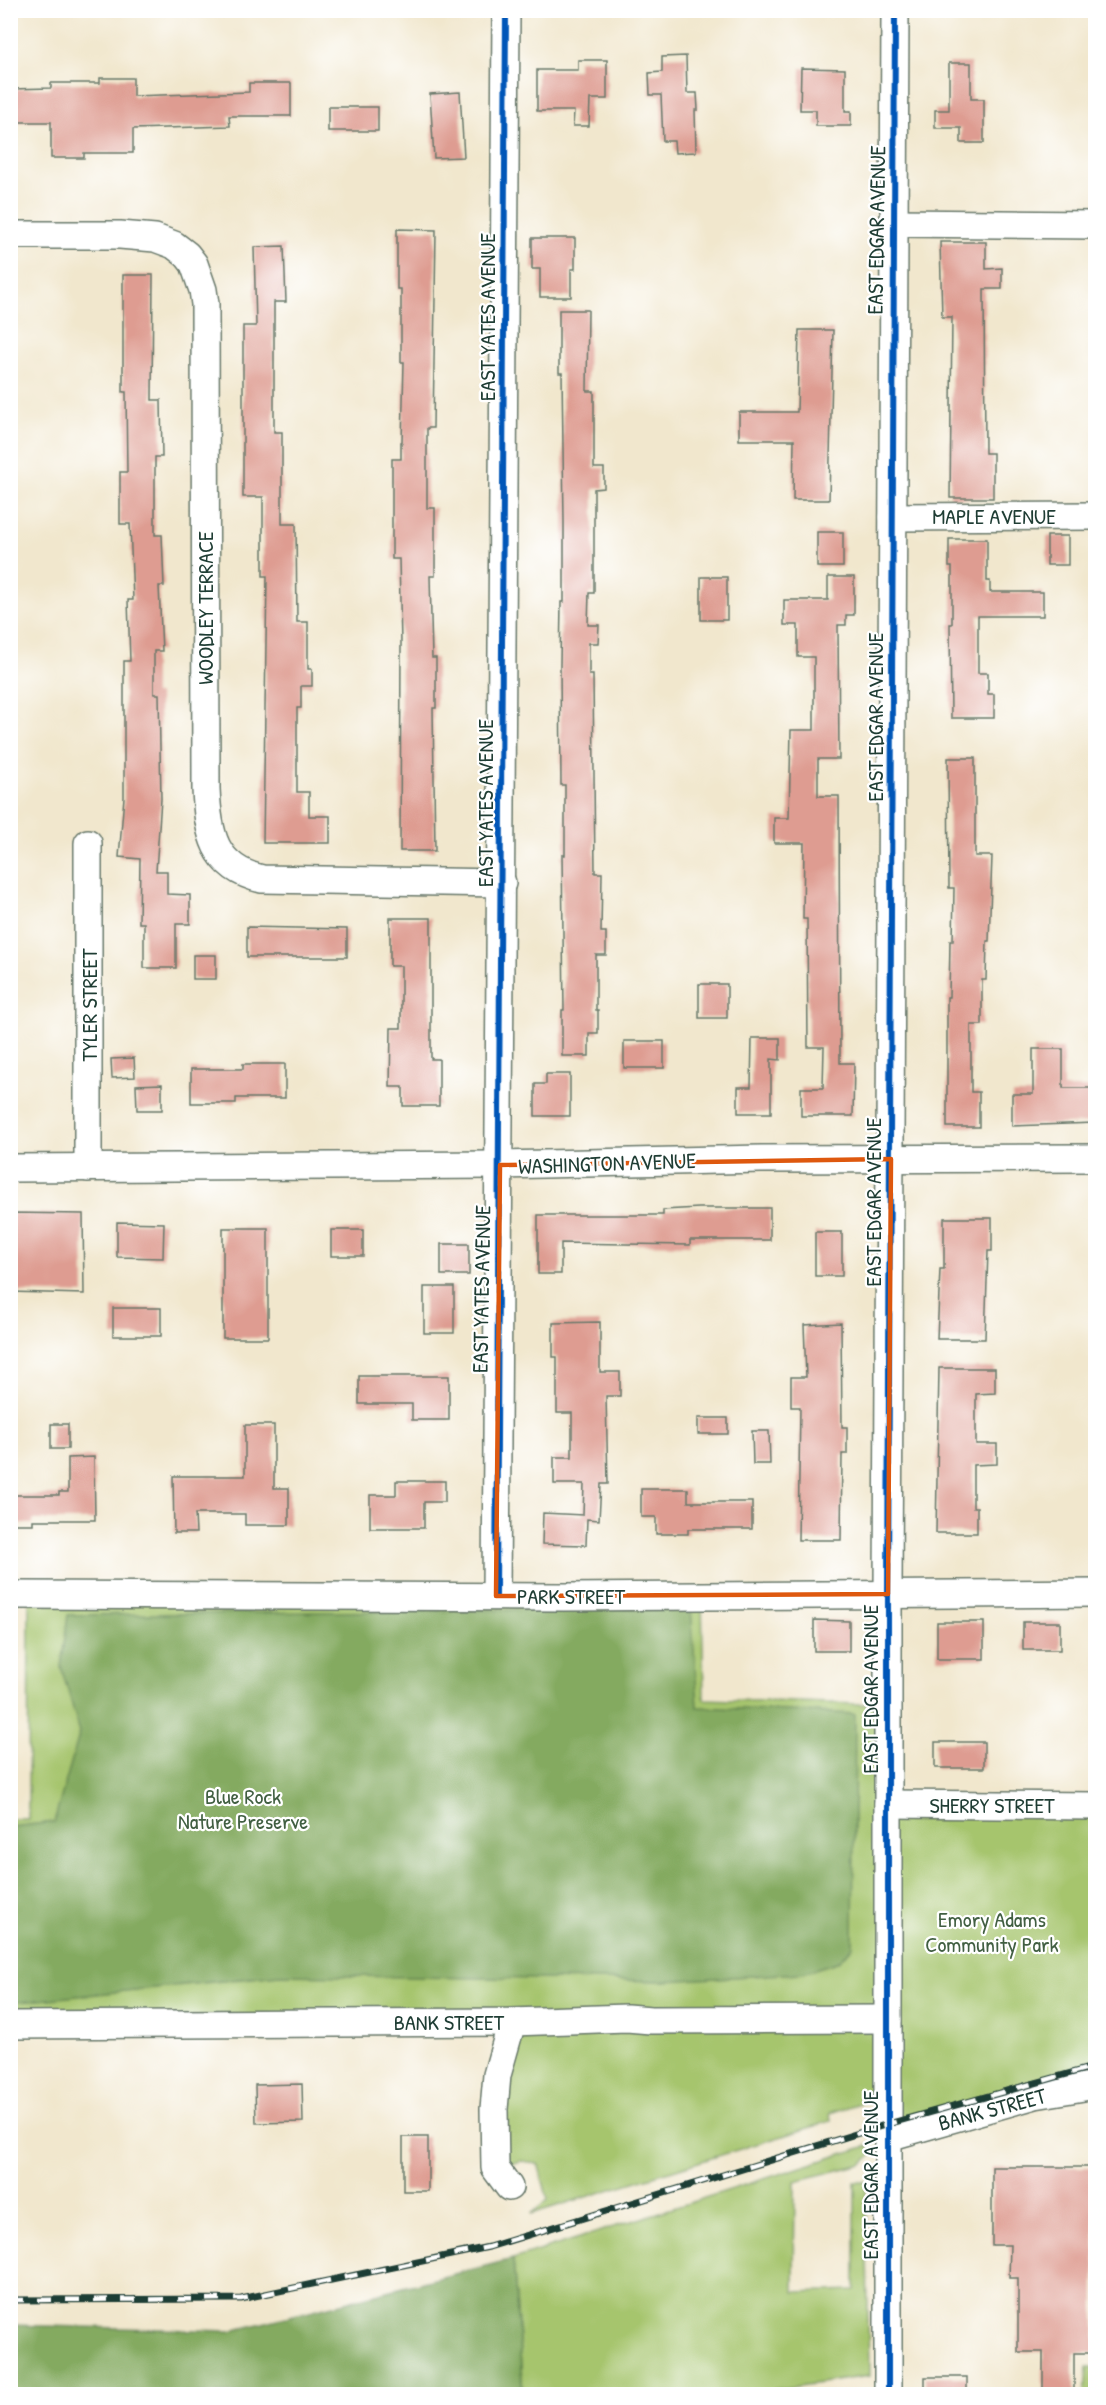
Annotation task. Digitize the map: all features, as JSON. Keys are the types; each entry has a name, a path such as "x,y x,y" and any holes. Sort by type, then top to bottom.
{"street":[{"name":"EAST YATES AVENUE","path":"496,1596 506,10"},
{"name":"EAST EDGAR AVENUE","path":"888,2394 888,1594 896,10"},
{"path":"894,223 1095,225"},
{"name":"WOODLEY TERRACE","path":"10,235 120,235 155,238 174,245 194,264 204,297 206,347 207,816 210,834 222,854 234,868 247,876 262,879 502,883"},
{"name":"MAPLE AVENUE","path":"893,517 1095,516"},
{"name":"TYLER STREET","path":"88,843 88,1168"},
{"name":"WASHINGTON AVENUE","path":"10,1168 1095,1158"},
{"name":"PARK STREET","path":"10,1595 496,1596 1095,1593"},
{"name":"SHERRY STREET","path":"888,1804 1095,1806"},
{"name":"BANK STREET","path":"10,2025 512,2022 627,2018 651,2020 888,2019"},
{"path":"509,2187 495,2168 494,2109 497,2075 512,2022"},
{"name":"BANK STREET","path":"888,2137 1035,2095 1095,2085"}],"highlighted area":[{"path":"891,1159 888,1594 496,1596 500,1165"}],"green space":[{"name":"Blue Rock Nature Preserve","path":"29,1595 702,1596 704,1699 888,1705 889,1804 1093,1806 1096,1844 1095,2085 888,2137 887,2094 830,2113 831,2121 531,2214 548,2200 538,2163 521,2161 495,2168 512,2022 11,2025 10,1819 28,1819"},
{"name":"Blue Rock Nature Preserve","path":"691,1608 698,1707 855,1714 853,1947 837,1962 802,1973 665,1981 279,1975 11,2003 11,1827 54,1822 80,1732 61,1667 68,1615"},
{"path":"867,2146 873,2154 862,2164 795,2181 794,2292 855,2290 855,2182 866,2182 869,2376 744,2394 523,2394 513,2259"},
{"path":"513,2259 523,2394 11,2394 11,2325 231,2331"},
{"path":"1087,2368 1095,2368 1095,2394 1085,2394"}],"building":[{"path":"686,56 687,93 697,93 696,152 675,153 674,141 663,141 661,95 650,95 649,73 662,72 662,57"},
{"path":"578,60 607,60 607,99 590,99 589,126 573,126 574,111 537,111 537,70 578,70"},
{"path":"949,63 971,63 971,99 984,99 984,143 961,143 961,128 935,128 935,110 949,110"},
{"path":"801,68 845,69 845,111 851,111 851,126 816,126 816,110 800,110"},
{"path":"100,78 133,78 133,96 249,92 249,83 291,83 291,116 229,116 230,126 133,129 133,153 84,153 84,158 51,158 51,122 10,122 10,89 51,88 51,83 100,83"},
{"path":"460,92 464,157 434,158 430,94"},
{"path":"328,107 378,107 378,131 328,131"},
{"path":"397,229 436,230 433,428 427,428 427,508 435,508 435,576 430,576 432,658 436,658 436,708 433,708 435,851 400,851 399,559 392,559 392,459 401,459 404,362 401,362 401,289 397,289"},
{"path":"532,238 575,238 575,269 571,269 571,297 540,297 540,269 532,269"},
{"path":"940,242 986,242 986,269 1002,268 1002,289 984,289 985,453 993,453 993,498 950,498 952,317 942,317"},
{"path":"284,246 286,302 274,302 274,432 282,432 282,524 296,524 297,622 308,622 308,669 312,669 312,686 301,686 301,708 297,708 297,792 309,792 309,816 330,816 330,843 263,843 267,576 263,576 263,497 243,497 243,326 256,326 254,247"},
{"path":"123,275 153,275 152,400 161,400 162,457 155,457 155,535 162,535 164,586 159,586 162,651 154,651 154,694 159,694 161,799 156,871 167,871 167,894 190,895 190,924 176,924 176,968 144,968 144,923 139,923 140,859 119,857 124,797 124,661 130,661 128,600 133,600 130,524 120,524 120,472 127,472 126,392 123,392"},
{"path":"559,310 588,310 587,391 594,391 594,468 604,468 604,488 594,489 594,593 589,593 588,625 599,625 598,643 589,643 589,675 593,675 595,873 602,873 601,932 606,932 606,955 596,955 598,1033 589,1033 589,1056 562,1056 562,1010 564,1010 562,855 565,855 565,785 561,785 560,665 561,602 564,602 564,521"},
{"path":"799,330 833,330 829,500 793,500 794,440 739,440 739,412 797,412"},
{"path":"817,532 843,532 843,567 817,567"},
{"path":"1047,536 1068,536 1068,565 1047,565"},
{"path":"949,539 987,539 987,581 990,581 990,592 1043,592 1043,616 978,616 978,673 988,673 988,694 994,694 994,718 951,718 952,567 949,567"},
{"path":"701,577 727,577 727,620 701,620"},
{"path":"828,577 854,577 854,615 846,615 846,625 838,625 839,759 818,759 818,796 839,796 840,1063 854,1063 853,1116 801,1116 801,1088 823,1088 824,1047 808,1047 807,919 803,919 804,843 774,843 774,818 789,818 791,730 814,730 814,657 798,657 798,625 784,625 784,600 828,600"},
{"path":"948,758 975,758 975,856 992,856 986,980 982,980 982,1025 971,1025 971,1092 979,1092 979,1127 947,1127 947,997 949,997 950,941 953,941 954,888 949,888"},
{"path":"390,918 431,918 431,1059 439,1059 439,1106 403,1106 403,1087 390,1087 391,1028 401,1028 401,966 390,966"},
{"path":"247,927 347,929 347,957 247,957"},
{"path":"193,955 216,955 216,979 193,979"},
{"path":"699,984 727,984 727,1018 699,1018"},
{"path":"752,1038 780,1038 780,1060 771,1059 771,1113 738,1113 738,1087 751,1087"},
{"path":"624,1041 664,1041 664,1068 624,1068"},
{"path":"1033,1049 1063,1049 1063,1088 1095,1088 1095,1123 1012,1126 1012,1094 1033,1094"},
{"path":"134,1058 135,1077 112,1078 111,1059"},
{"path":"243,1064 285,1064 285,1098 236,1098 236,1103 191,1103 191,1069 243,1069"},
{"path":"546,1074 570,1074 570,1116 535,1116 535,1084 546,1084"},
{"path":"162,1084 162,1110 137,1110 136,1085"},
{"path":"770,1208 770,1240 690,1240 690,1245 561,1243 561,1274 538,1274 538,1215 663,1215 663,1210"},
{"path":"10,1213 83,1214 84,1294 10,1292"},
{"path":"944,1218 992,1218 992,1251 988,1251 985,1339 937,1339 940,1269 944,1269"},
{"path":"117,1222 164,1223 163,1258 117,1257"},
{"path":"223,1228 268,1228 268,1338 223,1338"},
{"path":"331,1230 363,1230 363,1256 331,1256"},
{"path":"815,1232 842,1232 842,1276 815,1276"},
{"path":"441,1244 469,1244 469,1275 441,1275"},
{"path":"424,1287 454,1287 454,1333 424,1333"},
{"path":"113,1308 161,1308 161,1336 113,1336"},
{"path":"600,1322 600,1372 620,1372 620,1396 606,1396 608,1484 601,1484 599,1520 587,1519 586,1545 542,1544 543,1513 583,1515 584,1484 554,1484 554,1457 572,1457 572,1413 557,1413 557,1357 553,1357 553,1323"},
{"path":"841,1323 842,1427 847,1427 847,1454 842,1454 841,1540 798,1540 800,1407 791,1407 791,1377 806,1377 804,1325"},
{"path":"939,1368 995,1368 995,1393 976,1394 976,1444 997,1444 997,1464 973,1465 973,1507 977,1507 977,1533 936,1533"},
{"path":"359,1376 449,1376 449,1420 412,1420 412,1404 359,1404"},
{"path":"698,1418 728,1418 728,1434 698,1434"},
{"path":"51,1424 68,1424 68,1449 51,1449"},
{"path":"245,1425 274,1425 274,1488 289,1488 289,1525 245,1525 245,1514 195,1514 196,1533 174,1533 173,1476 245,1476"},
{"path":"752,1431 769,1431 770,1464 753,1464"},
{"path":"94,1457 95,1520 33,1520 33,1524 10,1524 10,1495 59,1495 59,1492 68,1492 68,1458"},
{"path":"396,1481 445,1481 445,1502 424,1502 424,1528 370,1528 370,1495 396,1495"},
{"path":"641,1489 688,1489 688,1502 752,1502 752,1529 688,1529 688,1534 656,1534 656,1517 641,1517"},
{"path":"814,1620 849,1621 849,1651 814,1651"},
{"path":"937,1622 984,1622 984,1659 937,1659"},
{"path":"1023,1622 1060,1622 1060,1650 1023,1650"},
{"path":"935,1742 984,1742 984,1768 935,1768"},
{"path":"302,2084 303,2122 256,2123 255,2085"},
{"path":"403,2137 428,2137 428,2191 403,2191"},
{"path":"992,2167 1095,2167 1095,2353 1074,2353 1074,2394 1043,2394 1043,2352 1018,2352 1018,2278 1009,2278 1010,2245 992,2245"},
{"path":"925,2377 967,2377 967,2394 925,2394"}],"railway":[{"path":"10,2300 241,2299 489,2247 888,2124 1096,2066"}],"cycle path":[{"path":"496,1596 506,10"},
{"path":"888,2394 888,1594 895,10"}],"park label":[{"name":"Emory Adams Community Park","path":"992,1932"}]}
